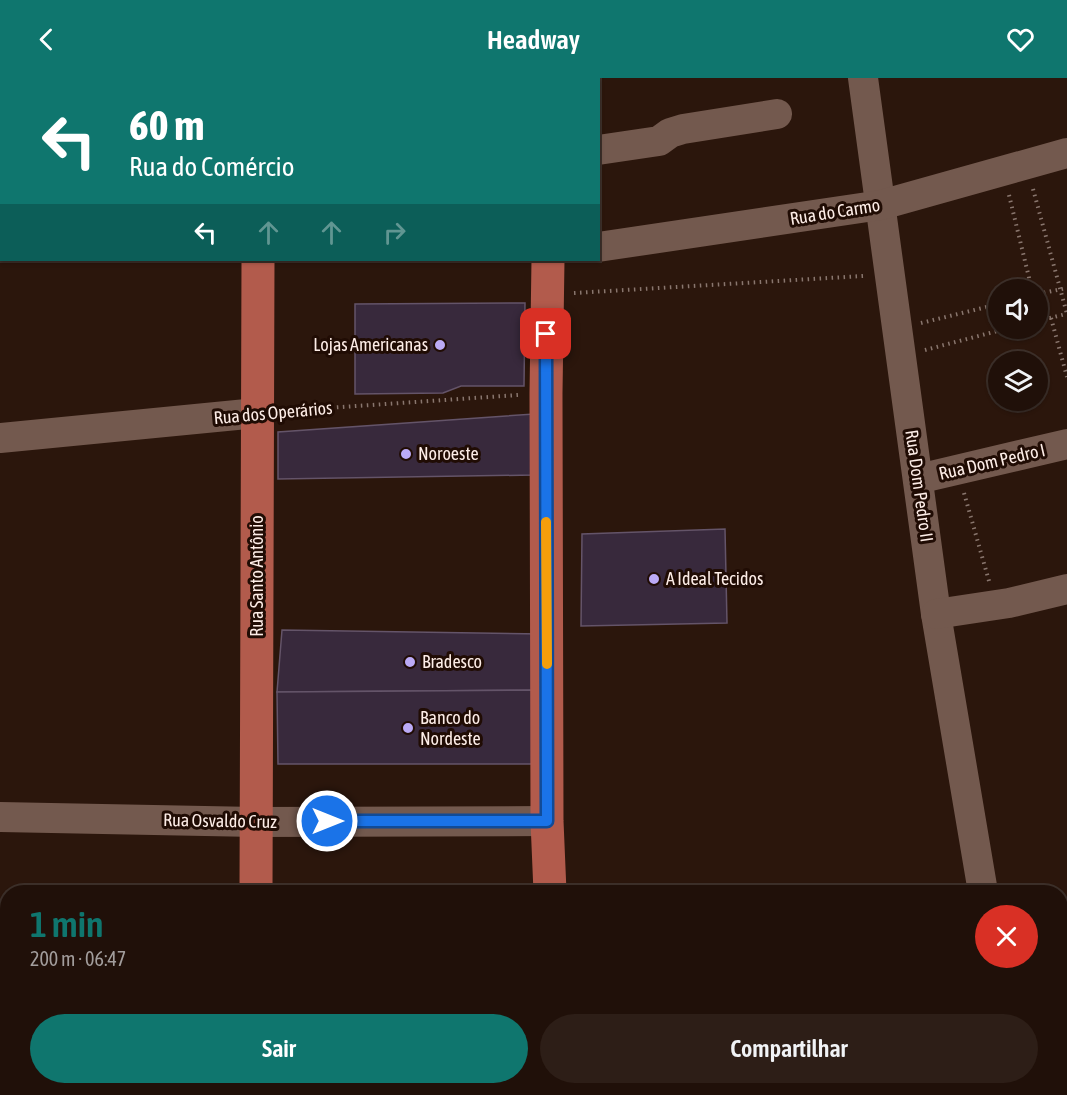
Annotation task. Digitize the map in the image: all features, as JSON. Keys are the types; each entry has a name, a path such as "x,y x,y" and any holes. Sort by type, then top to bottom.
{"main road":[{"name":"Rua Santo Antônio","path":"256,885 258,261"},
{"path":"548,261 546,295 547,821 550,885"}],"street":[{"name":"Rua Dom Pedro II","path":"863,78 936,614 982,885"},
{"path":"600,150 659,141 670,133 683,129 777,114"},
{"name":"Rua do Carmo","path":"600,247 881,205 1067,153"},
{"name":"Rua dos Operários","path":"0,438 257,413"},
{"name":"Rua Dom Pedro I","path":"918,479 1067,444"},
{"path":"936,614 1002,604 1067,589"},
{"name":"Rua Osvaldo Cruz","path":"0,817 256,822 547,821"}],"path":[{"path":"1015,168 1067,314 1048,319"},
{"path":"1015,168 1030,279"},
{"path":"546,295 890,274"},
{"path":"1048,292 1067,288"},
{"path":"899,343 988,308"},
{"path":"1051,318 1067,377"},
{"path":"899,343 988,331"},
{"name":"Rua dos Operários","path":"257,413 546,393"},
{"path":"957,470 1002,604"}],"building":[{"name":"Lojas Americanas","path":"525,303 524,386 461,386 443,393 355,394 355,304"},
{"name":"Noroeste","path":"534,414 533,475 278,479 278,432"},
{"name":"A Ideal Tecidos","path":"725,529 727,623 581,626 582,534"},
{"name":"Bradesco","path":"282,630 541,634 538,690 277,692"},
{"name":"Banco do Nordeste","path":"538,690 539,764 278,764 277,692"}],"slow traffic":[{"path":"546,522 547,664"}],"place":[{"name":"Lojas Americanas","path":"440,345"},
{"name":"Noroeste","path":"406,454"},
{"name":"A Ideal Tecidos","path":"654,579"},
{"name":"Bradesco","path":"410,662"},
{"name":"Banco do Nordeste","path":"408,728"}],"route":[{"path":"327,821 547,821 546,334"}]}
